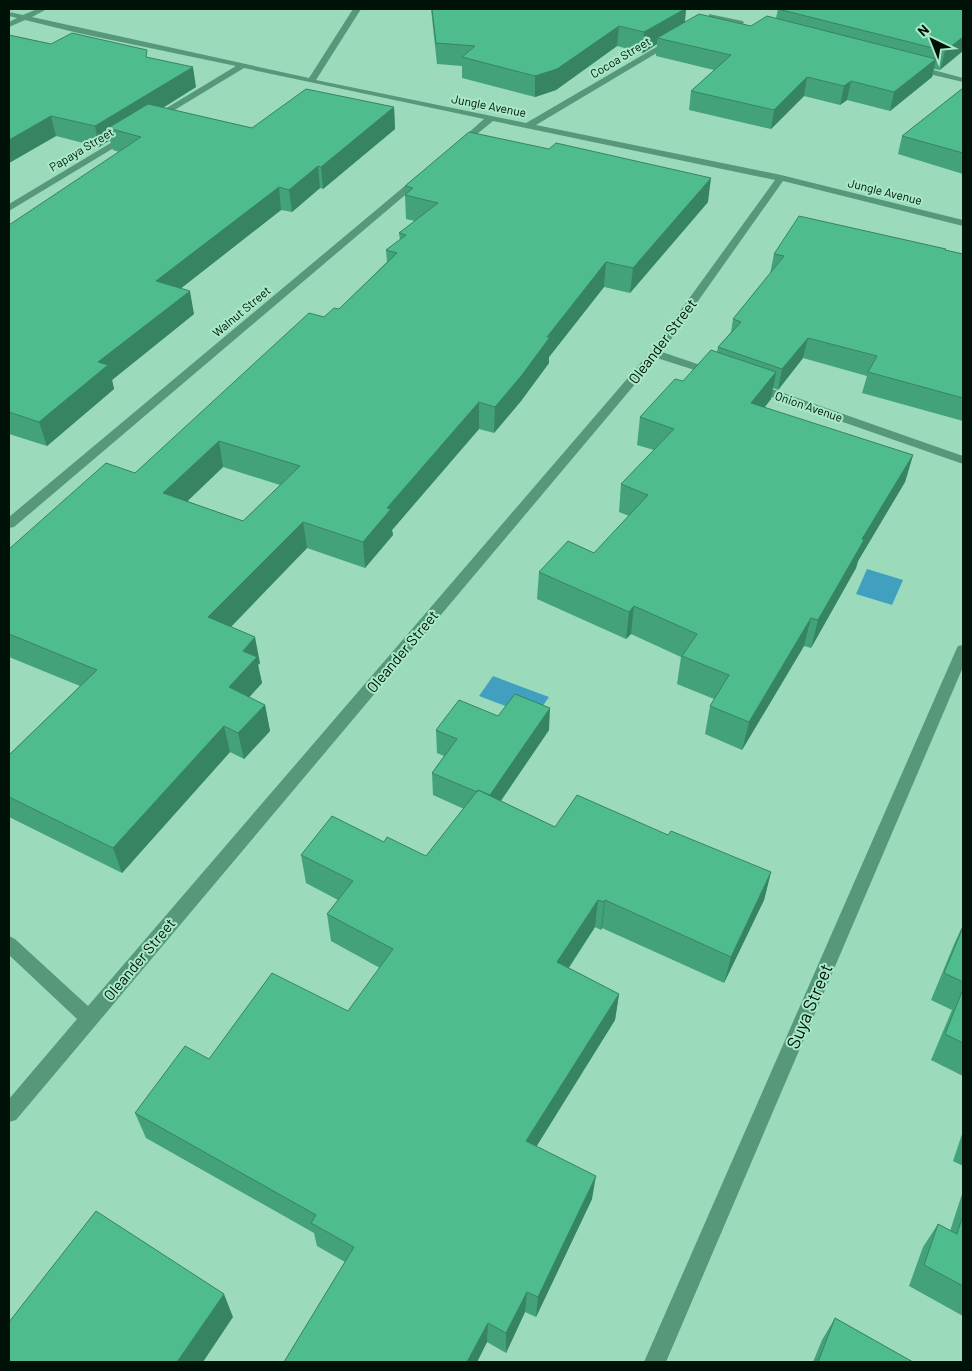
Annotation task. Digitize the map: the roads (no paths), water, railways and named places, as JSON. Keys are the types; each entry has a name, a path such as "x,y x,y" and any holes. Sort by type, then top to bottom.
{"street":[{"path":"9,25 43,9"},
{"path":"311,82 358,9"},
{"path":"704,21 724,9"},
{"name":"Jungle Avenue","path":"9,14 78,31 243,65 311,82 781,178 963,223"},
{"path":"712,16 751,26"},
{"name":"Cocoa Street","path":"529,125 696,26"},
{"name":"Papaya Street","path":"9,208 243,65"},
{"path":"905,65 963,80"},
{"path":"452,151 490,119"},
{"name":"Walnut Street","path":"9,524 429,170"},
{"name":"Oleander Street","path":"9,1113 655,353 781,178"},
{"name":"Onion Avenue","path":"655,353 963,460"},
{"name":"Suya Street","path":"655,1362 963,650"},
{"path":"9,944 89,1019"}],"water":[{"path":"867,569 903,580 892,605 856,594"},
{"path":"493,676 549,697 535,717 479,696"}]}
